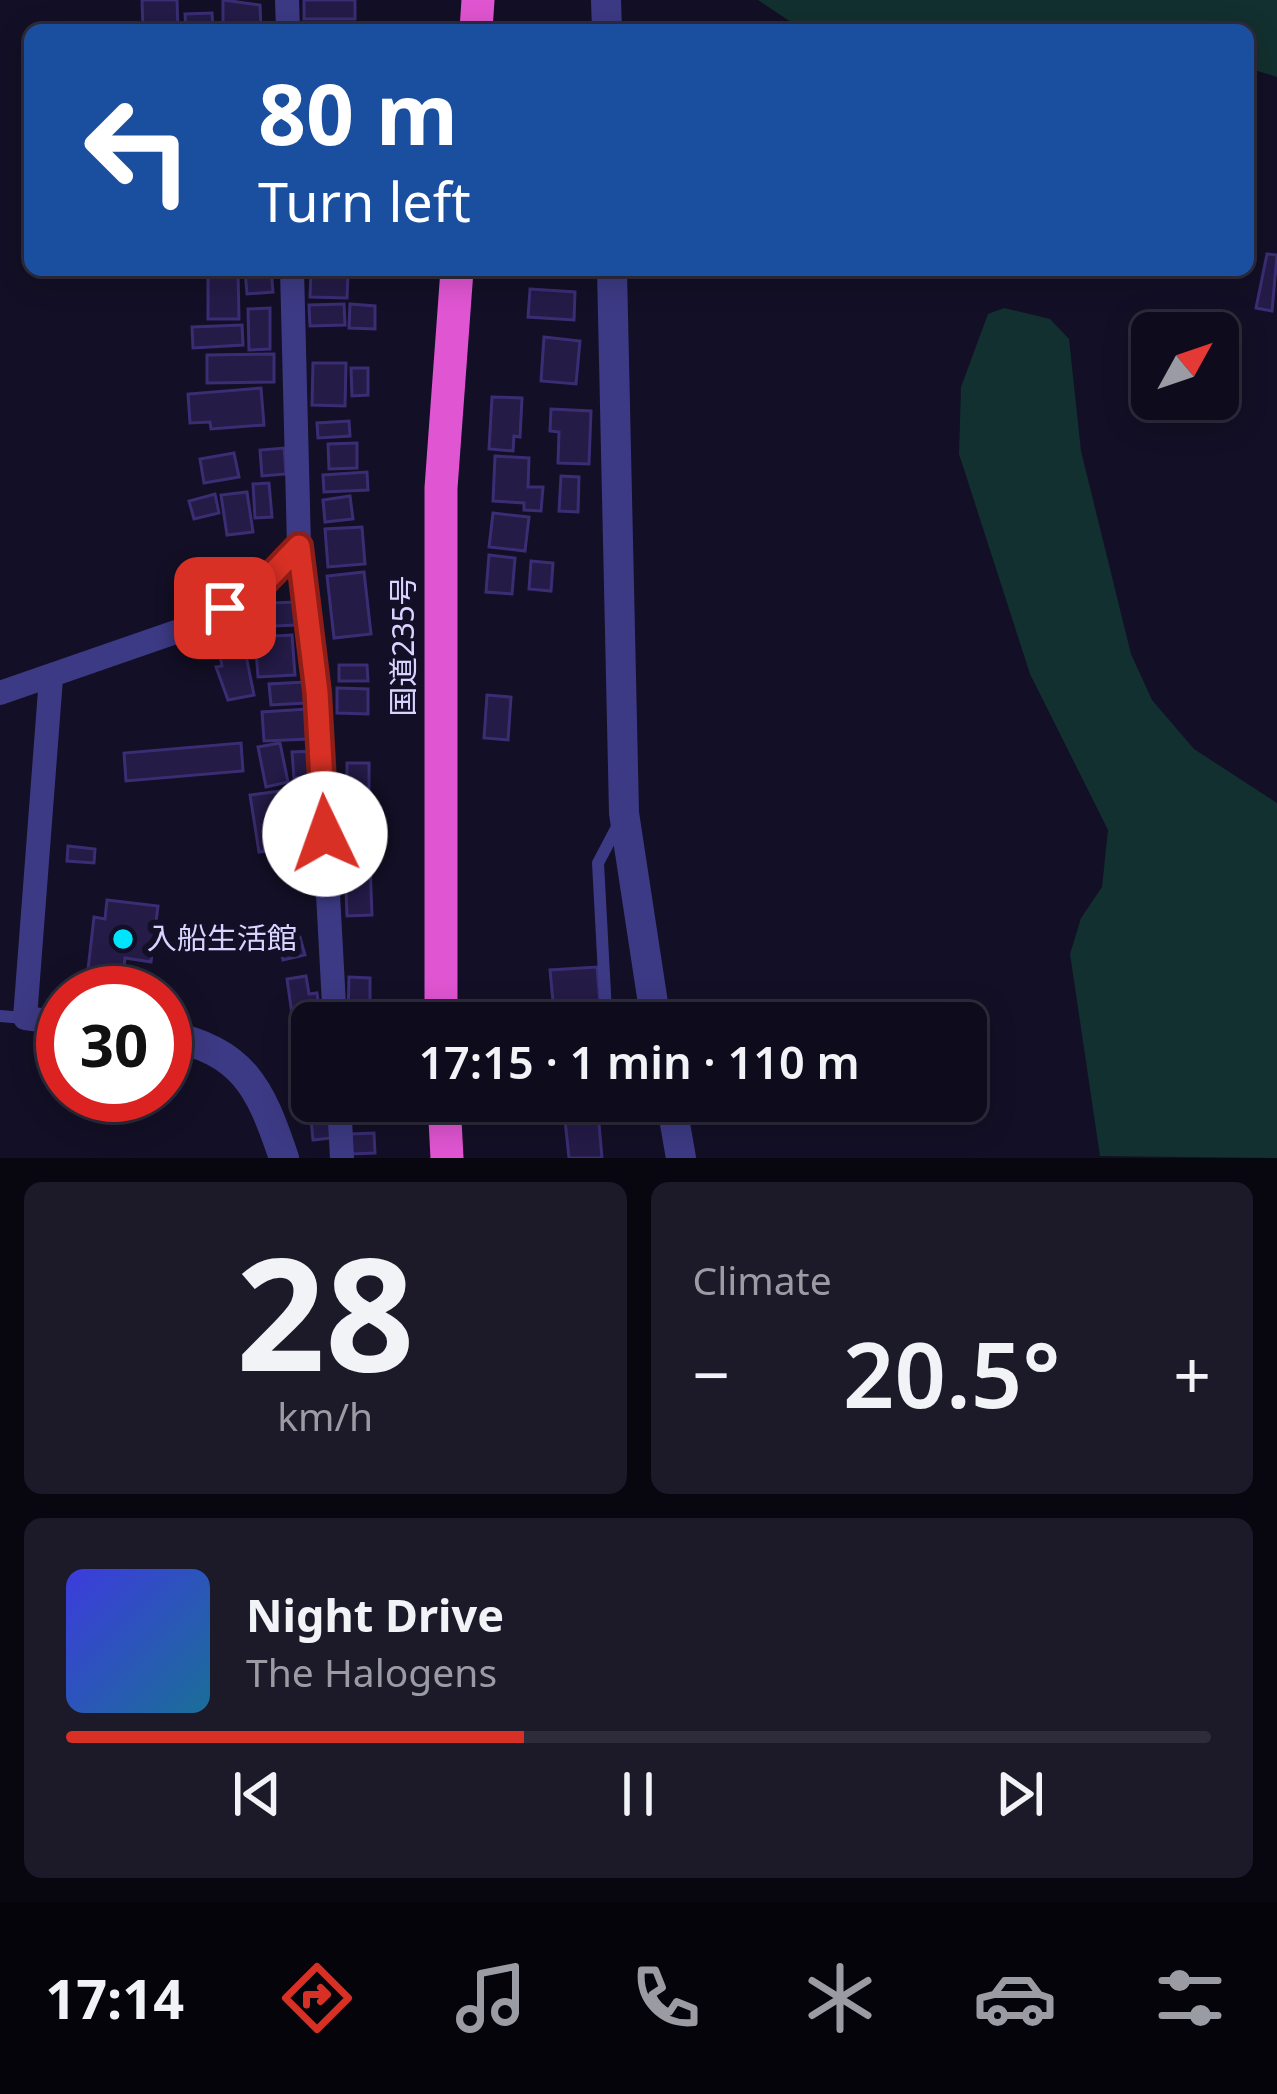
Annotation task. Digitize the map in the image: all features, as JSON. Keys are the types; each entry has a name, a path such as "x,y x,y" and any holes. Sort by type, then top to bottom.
{"highway":[{"name":"国道235号","path":"441,1002 441,488 458,276"},
{"path":"445,1122 447,1158"}],"street":[{"path":"292,276 299,546 317,692 334,1002"},
{"path":"612,276 624,813 652,1002"},
{"path":"0,693 193,626 257,590 299,546"},
{"path":"13,1017 51,678"},
{"path":"192,1040 237,1064 263,1097 284,1158"},
{"path":"340,1122 343,1158"},
{"path":"674,1122 681,1158"}],"lane":[{"path":"605,1002 598,863 624,813"}],"green space":[{"path":"758,0 1277,0 1277,77 1254,70 1254,24 794,24"},
{"path":"1004,308 1050,319 1069,339 1081,451 1131,654 1152,700 1194,749 1277,803 1277,1158 1100,1156 1070,954 1081,918 1102,887 1108,830 1030,674 959,454 961,387 988,314"}],"building":[{"path":"142,0 177,0 178,24 143,24"},
{"path":"223,0 260,5 261,24 223,24"},
{"path":"304,0 355,0 355,19 304,19"},
{"path":"212,13 213,24 186,24 185,14"},
{"path":"1267,254 1277,255 1272,311 1256,308"},
{"path":"208,276 238,276 239,319 208,319"},
{"path":"246,276 272,276 273,292 247,294"},
{"path":"311,276 348,276 347,298 310,297"},
{"path":"530,289 575,292 574,320 528,317"},
{"path":"344,304 345,325 310,326 309,305"},
{"path":"350,304 375,306 375,329 349,328"},
{"path":"270,308 270,349 249,350 248,309"},
{"path":"242,325 243,345 193,348 192,327"},
{"path":"544,337 580,341 576,384 541,381"},
{"path":"274,354 274,382 207,383 207,355"},
{"path":"313,363 346,363 345,406 312,405"},
{"path":"351,368 368,368 368,395 352,396"},
{"path":"261,388 264,425 211,429 210,422 190,423 188,394"},
{"path":"492,397 522,398 520,437 514,436 513,451 489,449"},
{"path":"551,409 591,411 589,464 558,463 559,432 550,431"},
{"path":"349,421 350,436 318,438 317,423"},
{"path":"357,443 357,468 329,469 328,444"},
{"path":"284,448 286,474 262,476 260,450"},
{"path":"234,453 239,477 204,483 200,459"},
{"path":"495,456 529,458 528,487 543,487 541,511 524,510 524,503 493,501"},
{"path":"367,472 368,490 324,492 323,475"},
{"path":"561,476 579,477 578,512 559,511"},
{"path":"269,483 272,517 255,518 253,484"},
{"path":"247,492 253,532 227,535 221,495"},
{"path":"215,494 219,513 194,519 189,501"},
{"path":"350,496 353,519 325,522 323,500"},
{"path":"493,513 529,517 525,551 489,547"},
{"path":"362,527 365,564 328,567 325,529"},
{"path":"489,555 515,558 512,594 486,592"},
{"path":"531,561 553,563 551,591 529,589"},
{"path":"364,572 371,634 334,638 327,576"},
{"path":"297,602 298,625 272,626 271,603"},
{"path":"292,635 295,675 258,677 255,637"},
{"path":"242,636 254,695 228,700 216,667 222,666 217,640"},
{"path":"339,665 367,665 368,681 339,681"},
{"path":"305,682 306,703 271,705 269,684"},
{"path":"337,688 368,689 368,714 337,713"},
{"path":"487,695 511,697 508,740 484,738"},
{"path":"307,709 309,739 264,741 262,712"},
{"path":"241,743 243,771 126,781 124,753"},
{"path":"280,743 288,782 266,787 258,747"},
{"path":"316,751 317,777 294,778 292,752"},
{"path":"347,763 369,763 369,805 347,804"},
{"path":"281,791 290,848 259,852 250,795"},
{"path":"312,791 312,826 291,826 290,792"},
{"path":"341,809 365,809 365,853 342,853"},
{"path":"318,831 322,877 301,879 297,833"},
{"path":"68,846 95,849 94,863 67,861"},
{"path":"370,863 372,915 347,916 345,864"},
{"name":"入船生活館","path":"107,900 158,906 151,962 125,958 124,966 88,966 94,917 105,919"},
{"path":"299,934 305,955 283,960 278,939"},
{"path":"597,967 600,1002 553,1002 550,970"},
{"path":"306,976 309,994 317,993 318,1002 291,1002 291,1007 287,979"},
{"path":"349,977 370,978 370,1002 348,1002"},
{"path":"311,1122 330,1122 331,1138 313,1140"},
{"path":"565,1122 599,1122 602,1158 569,1158"},
{"path":"374,1133 375,1153 350,1154 350,1134"}],"place":[{"name":"入船生活館","path":"123,939"}],"route":[{"path":"225,608 257,590 299,546 317,692 325,834"}]}
